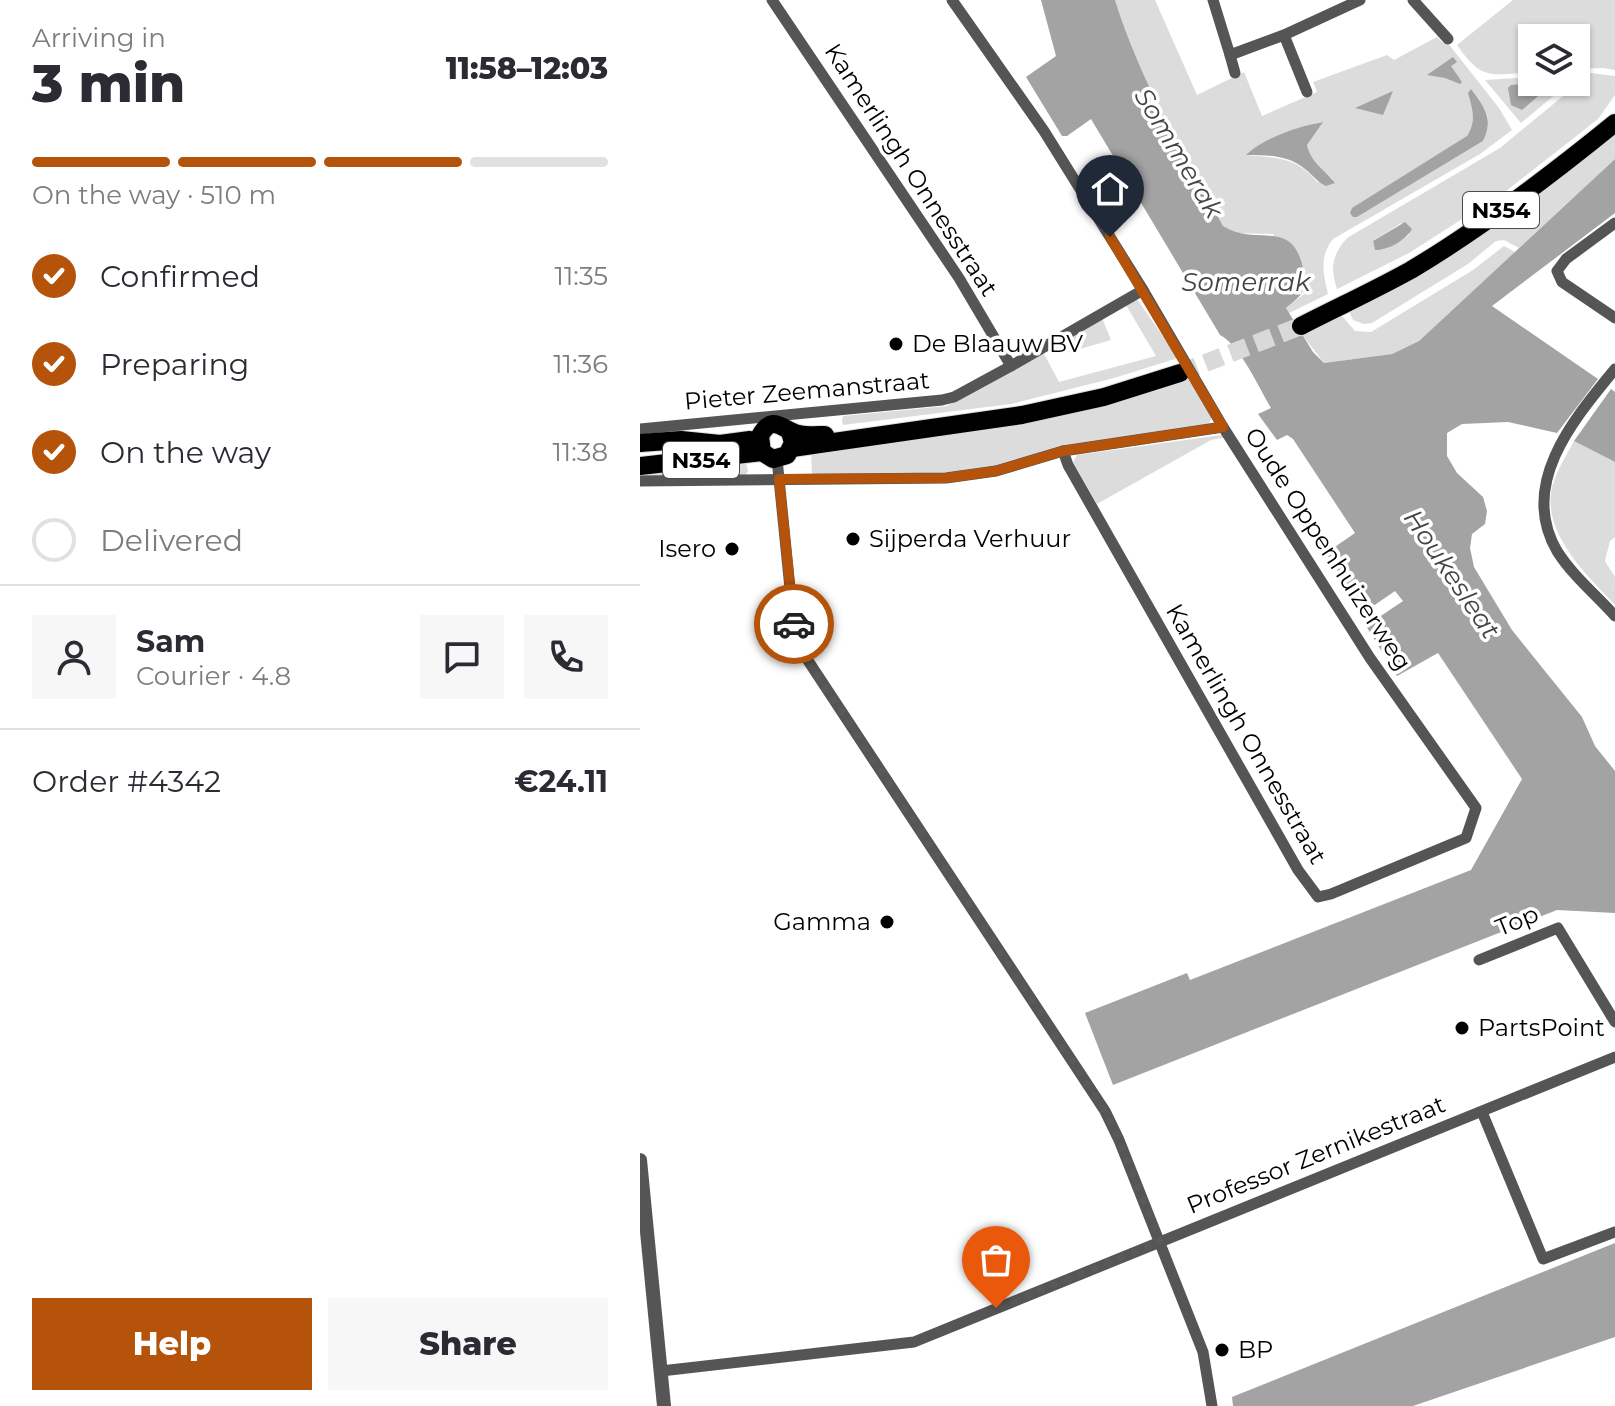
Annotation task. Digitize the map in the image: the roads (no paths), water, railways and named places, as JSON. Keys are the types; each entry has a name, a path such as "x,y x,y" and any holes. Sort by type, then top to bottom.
{"main road":[{"name":"N354","path":"1301,326 1409,270 1463,237 1542,182 1615,123"},
{"name":"N354","path":"640,466 776,445 807,435 868,437 949,428 1104,397 1180,373"},
{"name":"N354","path":"640,443 681,440 776,445"}],"street":[{"name":"Kamerlingh Onnesstraat","path":"772,0 959,278 1011,366"},
{"name":"Oude Oppenhuizerweg","path":"952,0 1044,131 1143,290 1223,427 1370,658 1476,808 1466,838"},
{"path":"1213,0 1235,73"},
{"path":"1230,55 1284,35 1360,0"},
{"path":"1413,0 1448,39"},
{"path":"1284,35 1307,92"},
{"path":"1615,223 1566,259 1557,271 1562,282 1615,318"},
{"name":"Pieter Zeemanstraat","path":"640,429 954,397 1143,290"},
{"path":"1615,369 1552,461 1545,482 1543,506 1548,530 1559,554 1615,616"},
{"path":"640,481 958,477 996,471 1063,451 1223,427"},
{"path":"776,445 794,628 803,653 1105,1111 1203,1352 1212,1406"},
{"name":"Kamerlingh Onnesstraat","path":"1063,451 1190,683 1298,870 1318,897 1466,838"},
{"name":"Top","path":"1479,960 1558,928 1615,1022"},
{"name":"Professor Zernikestraat","path":"661,1371 914,1342 1615,1057"},
{"name":"Professor Zernikestraat","path":"1482,1112 1543,1259 1615,1232"},
{"path":"640,1160 664,1406"}],"water":[{"name":"Houkesleat","path":"1041,0 1115,0 1150,87 1223,226 1236,232 1283,238 1292,244 1299,255 1305,280 1303,290 1286,308 1313,352 1324,363 1392,354 1419,341 1615,159 1615,213 1492,306 1598,379 1557,433 1508,422 1462,424 1447,433 1447,456 1457,473 1483,497 1487,511 1485,524 1472,534 1470,548 1474,567 1512,630 1582,717 1595,746 1615,771 1615,913 1557,910 1113,1085 1085,1013 1187,973 1190,980 1471,870 1522,779 1438,653 1397,676 1366,626 1403,601 1395,591 1366,611 1361,607 1326,553 1355,533 1293,439 1287,435 1277,440 1258,414 1271,408 1255,379 1235,348 1220,335 1091,119 1067,136 1062,136 1026,77 1056,56"},
{"path":"1453,57 1457,62 1451,66 1462,82 1460,84 1427,75"},
{"path":"1518,84 1518,96 1538,96 1522,110 1511,105 1508,88"},
{"path":"1471,89 1488,120 1483,141 1353,217 1350,213 1352,208 1467,136 1473,120 1468,93"},
{"path":"1393,91 1383,115 1355,108"},
{"path":"1323,122 1307,145 1315,161 1335,183 1326,186 1298,164 1284,158 1246,155 1282,134"},
{"path":"1405,222 1412,229 1401,241 1375,250 1373,241"},
{"path":"1611,389 1615,392 1615,462 1574,441"},
{"path":"1615,1243 1615,1337 1413,1406 1233,1406 1232,1397"}],"tunnel":[{"path":"1180,373 1301,326"}],"place":[{"name":"De Blaauw BV","path":"896,344"},
{"name":"Sijperda Verhuur","path":"853,539"},
{"name":"Isero","path":"732,549"},
{"name":"Gamma","path":"887,922"},
{"name":"PartsPoint","path":"1462,1028"},
{"name":"BP","path":"1222,1350"}],"water label":[{"name":"Sommerak","path":"1179,153"},
{"name":"Somerrak","path":"1246,282"}]}
